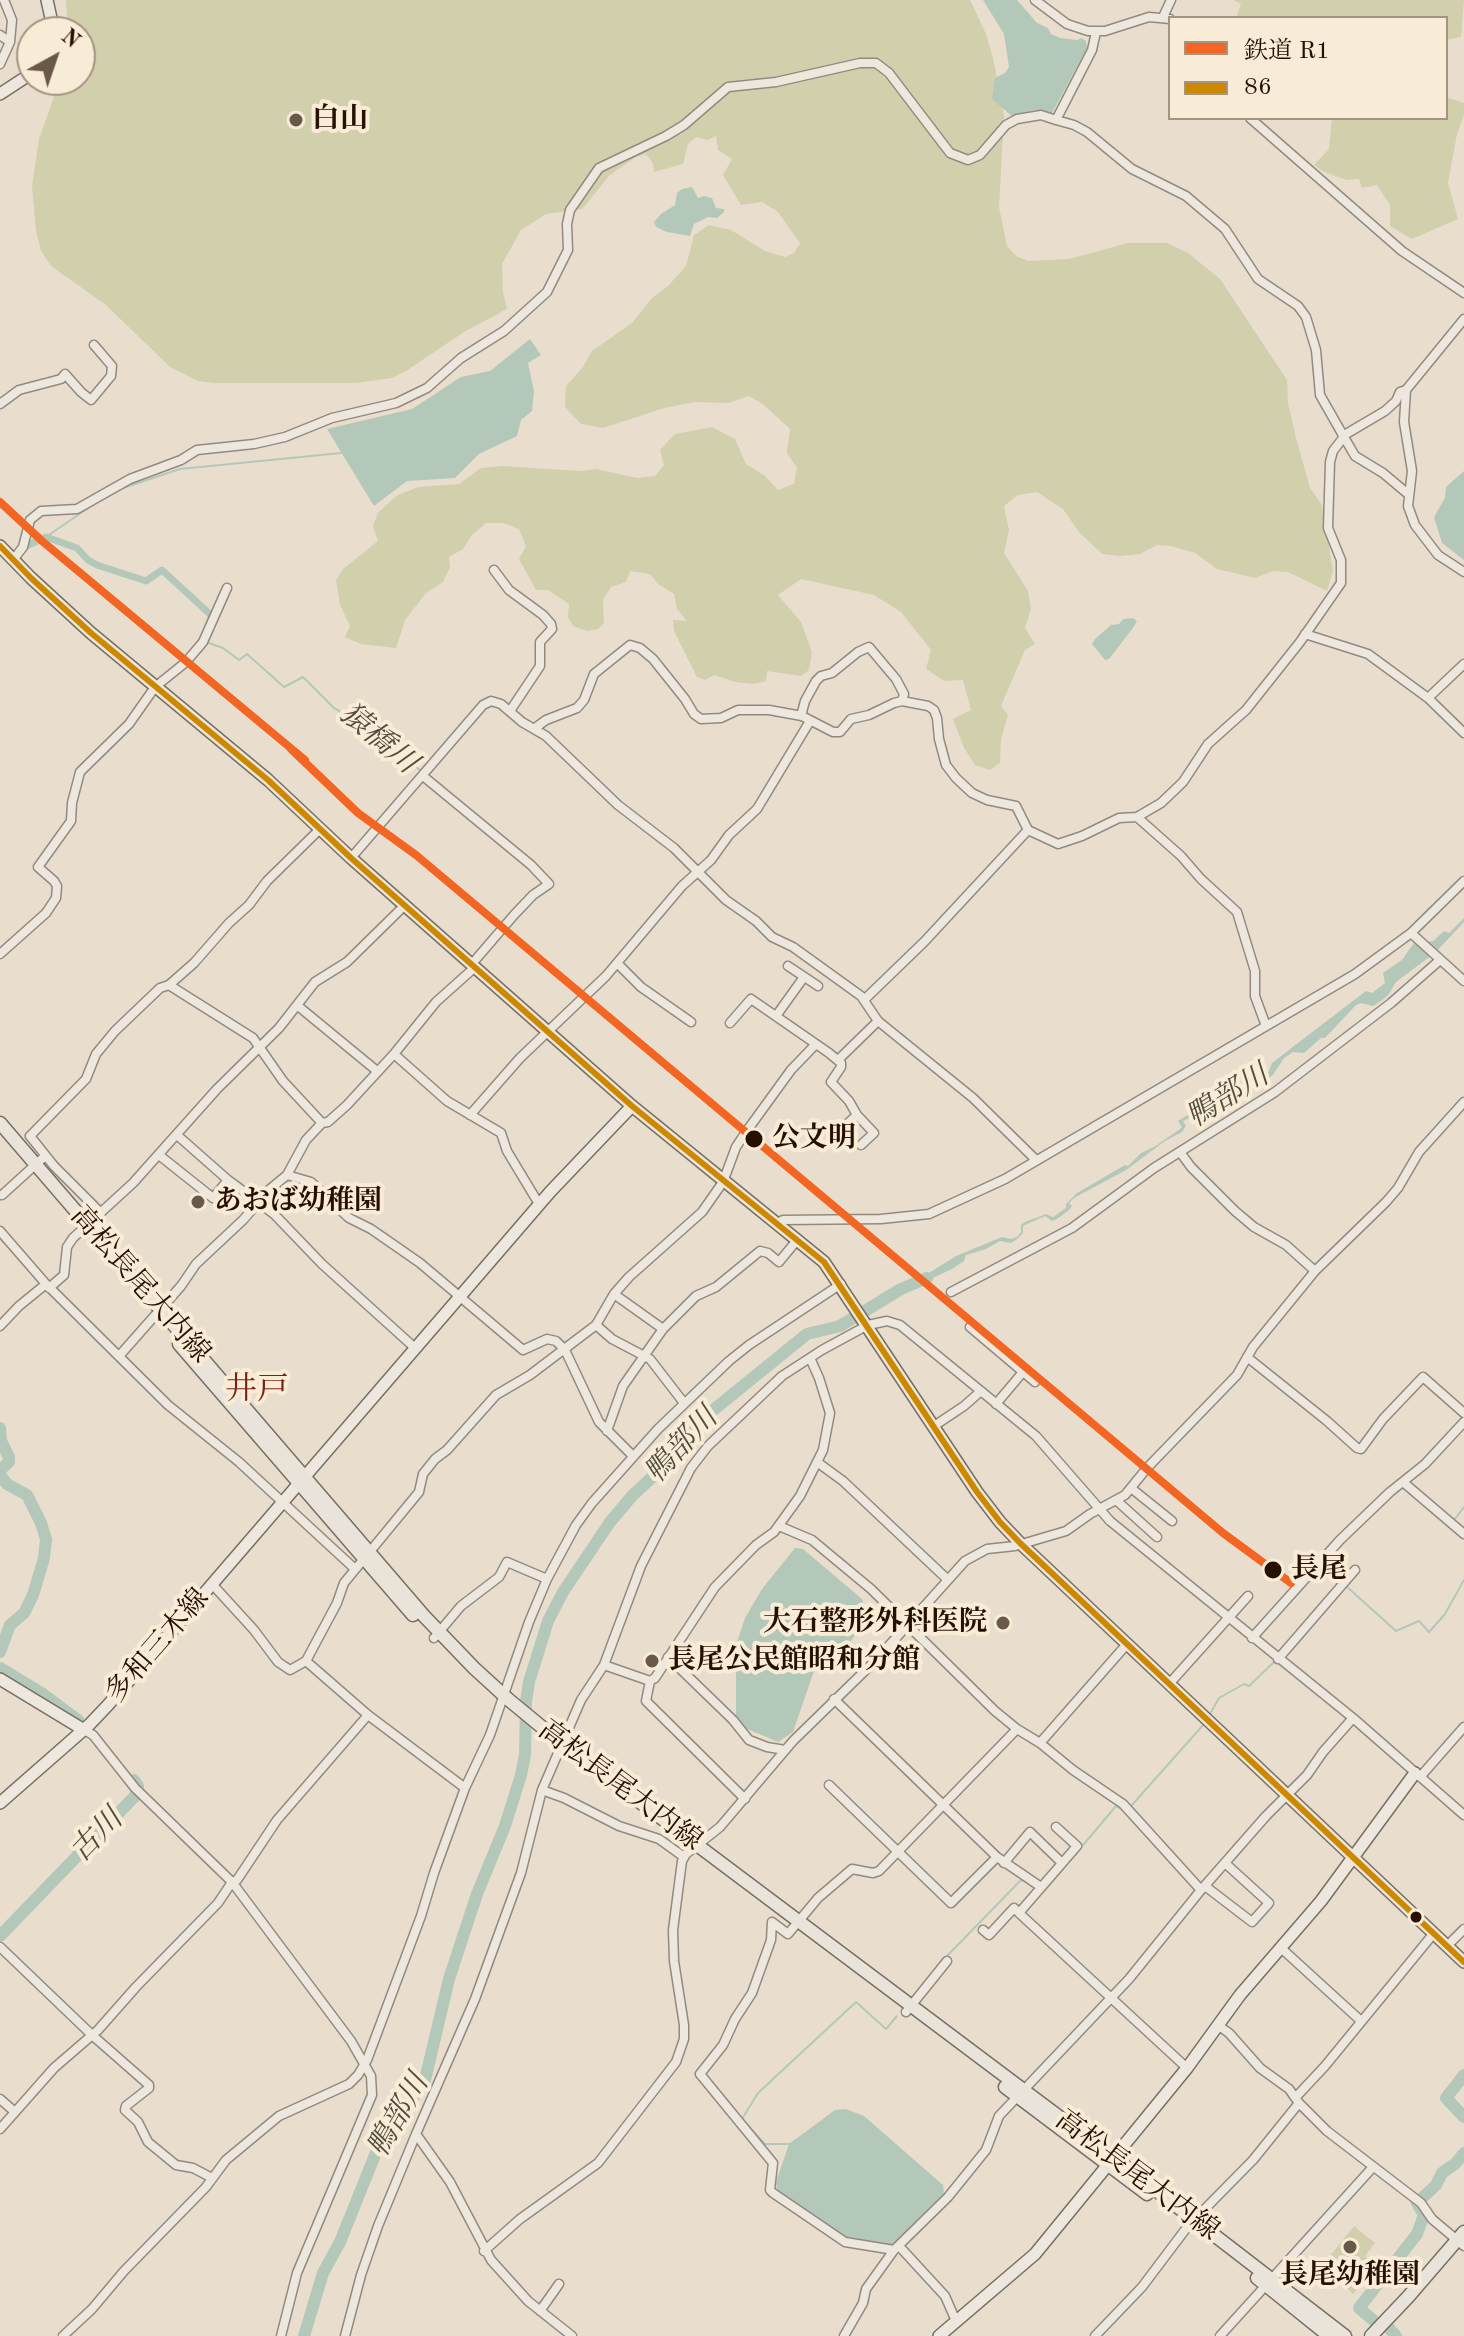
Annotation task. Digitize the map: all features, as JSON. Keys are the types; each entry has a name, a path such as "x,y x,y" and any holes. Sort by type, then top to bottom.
{"main road":[{"name":"高松長尾大内線","path":"0,1123 37,1163 98,1249 158,1312"},
{"name":"高松長尾大内線","path":"0,1136 37,1163"},
{"name":"高松長尾大内線","path":"85,1230 158,1312 275,1454 302,1481 363,1560 505,1701 691,1850 796,1924 1269,2282 1345,2336"},
{"path":"1371,2336 1462,2240"},
{"name":"高松長尾大内線","path":"1269,2282 1329,2336"}],"street":[{"path":"0,64 10,42 12,20 4,0"},
{"path":"1035,0 1067,24 1096,32 1149,17 1167,18 1171,0"},
{"path":"1056,120 1092,50 1096,32"},
{"path":"0,35 10,42"},
{"path":"7,559 23,547 30,520 41,511 77,509 130,479 181,460 197,450 285,437 332,418 396,403 427,388 461,358 504,331 547,292 568,250 570,210 599,168 684,125 728,87 776,82 860,63 876,63 889,73 950,153 968,160 980,155 1006,125 1017,119 1041,115 1087,132 1132,169 1186,196 1225,229 1258,279 1298,306 1306,317 1316,350 1320,395 1355,456 1383,473 1408,494"},
{"path":"1252,120 1402,251 1464,293"},
{"path":"535,728 546,720 577,708 584,700 594,674 630,645 640,648 653,659 701,719 721,718 738,710 769,710 801,716 833,732 840,732 851,719 902,701 928,706 934,710 946,765 956,778 979,796 1016,806 1028,830 1058,844 1119,818 1137,817 1161,803 1183,782 1208,744 1246,710 1341,583 1341,560 1328,528 1333,451 1344,437 1364,421 1385,411 1396,401 1400,392 1406,390 1464,319"},
{"path":"0,404 19,390 61,379 65,374 91,400 111,376 112,366 94,345"},
{"path":"1406,390 1404,422 1412,471 1408,506 1415,525 1438,555 1464,572"},
{"path":"0,546 7,559 155,687 233,749 404,906 632,1106 824,1262 845,1289 977,1492 1020,1543 1464,1962"},
{"path":"494,570 509,590 543,615 552,629 540,642 540,666 510,711"},
{"path":"0,954 46,913 56,898 57,886 38,867 71,821 80,772 129,724 155,687 186,662 203,641 227,588"},
{"path":"1305,634 1368,654 1428,698 1464,733"},
{"path":"801,716 816,681 869,647 896,679 904,694 902,701"},
{"path":"1428,698 1464,664"},
{"path":"351,858 483,705 491,701 501,704 522,722 546,736 618,805 674,848 772,937 793,947 864,1000 878,1021 973,1098 1035,1159"},
{"path":"470,1115 520,1058 617,963 682,886 757,809 810,721"},
{"path":"120,1355 196,1264 287,1175 295,1157 322,1123 336,1115 394,1054 514,915 549,884 531,865 424,775"},
{"path":"1137,817 1237,912 1255,971 1255,996 1266,1026"},
{"path":"101,1213 37,1163 30,1136 86,1079 96,1054 115,1031 160,988 169,985 194,963 249,905 267,881 320,829"},
{"path":"864,1000 924,942 1028,830"},
{"path":"777,1223 783,1220 837,1218 873,1220 929,1214 1005,1179 1355,974 1413,935 1464,881"},
{"path":"0,1326 19,1306 64,1275 67,1247 261,1047 315,982 347,962 404,906"},
{"path":"1413,935 1464,981"},
{"path":"951,1292 1063,1233 1154,1168 1275,1092 1391,1003 1439,959"},
{"path":"617,963 641,987 691,1022"},
{"path":"788,966 818,986"},
{"path":"776,1016 804,977"},
{"path":"169,985 233,1023 261,1047 283,1081 322,1123"},
{"path":"730,1023 751,999 838,1060 841,1067 831,1082 874,1133 861,1145"},
{"path":"298,1006 377,1071"},
{"path":"838,1060 878,1021"},
{"path":"212,1584 278,1662 290,1670 306,1661 337,1603 344,1583 419,1492 423,1474 496,1395 530,1375 596,1325 614,1294 656,1250 702,1212 723,1182 736,1147 746,1132 791,1070 815,1045"},
{"path":"394,1054 447,1101 501,1133 507,1151 539,1204"},
{"path":"484,2251 520,2219 598,2163 676,2062 684,2039 684,2025 672,1945 691,1850 708,1838 785,1750 908,1625 947,1579 976,1553 1066,1531 1131,1488 1237,1375 1247,1357 1315,1271 1386,1202 1419,1152 1464,1102"},
{"name":"多和三木線","path":"0,1803 84,1730 539,1204 632,1106"},
{"path":"845,1126 857,1115"},
{"path":"177,1135 228,1180 274,1214 311,1254 415,1348"},
{"path":"1180,1152 1235,1211 1297,1254 1315,1271"},
{"path":"159,1155 213,1198 228,1180"},
{"path":"2,1195 37,1163"},
{"path":"287,1175 311,1182 349,1218 390,1242 460,1295 523,1350 551,1338 565,1350 599,1422 633,1456"},
{"path":"2,1237 168,1405 284,1502 363,1560"},
{"path":"607,1431 623,1386 663,1329 696,1296 716,1287 760,1251 779,1262 798,1239"},
{"path":"63,2336 92,2309 226,2160 279,2116 349,2084 365,2065 465,1788 505,1701 547,1579 576,1525 633,1456 684,1403 749,1345 845,1289"},
{"path":"614,1294 663,1329"},
{"path":"345,2336 378,2226 475,1999 521,1873 542,1790 581,1700 604,1665 641,1566 691,1468 745,1408 782,1376 867,1324 897,1322 1036,1436 1100,1510 1353,1718 1464,1815"},
{"path":"596,1325 612,1339 644,1355 684,1403"},
{"path":"970,1327 1035,1382"},
{"path":"1247,1357 1357,1448 1361,1449 1383,1419 1423,1377 1464,1413"},
{"path":"745,1799 646,1701 650,1681 715,1587 779,1526 803,1491 817,1462 825,1443 830,1413 810,1358"},
{"path":"996,1404 1023,1372"},
{"path":"934,1426 981,1391"},
{"path":"1252,1638 1340,1540 1425,1464 1464,1422"},
{"path":"817,1462 852,1489 947,1579"},
{"path":"1403,1482 1464,1534"},
{"path":"1131,1488 1172,1521"},
{"path":"1116,1500 1157,1537"},
{"path":"1144,1526 1158,1510"},
{"path":"779,1526 812,1540 908,1625 969,1687 1017,1729 1127,1807 1203,1888 1252,1922 1269,1903 1225,1863"},
{"path":"437,1635 461,1606 499,1577 507,1562 547,1579"},
{"path":"1278,1659 1355,1570"},
{"path":"1169,1684 1248,1596"},
{"path":"1040,1743 1127,1644"},
{"path":"668,1657 733,1720 749,1740 785,1750"},
{"path":"306,1661 368,1715 465,1788"},
{"path":"604,1665 650,1681"},
{"path":"0,1679 93,1735 138,1790 232,1882 351,2041 373,2083 372,2095 297,2273 281,2336"},
{"path":"834,1699 1000,1860 1041,1887"},
{"path":"0,2129 54,2068 92,2035 218,1903 277,1820 368,1715"},
{"path":"844,2336 863,2303 866,2289 896,2248 948,2197 986,2150 999,2116 1156,1949 1203,1888 1353,1718"},
{"path":"939,2336 1035,2254 1187,2068 1240,1995 1321,1901 1352,1856 1418,1775 1464,1727"},
{"path":"956,2321 945,2296 896,2248 845,2242 773,2193 770,2190 773,2163 700,2074 723,2045 752,1993 771,1940 772,1922 788,1934 818,1898 852,1869 873,1873 879,1871 1017,1729"},
{"path":"829,1785 951,1903 1030,1832 1062,1863"},
{"path":"542,1790 619,1826 691,1850"},
{"path":"1019,1913 1077,1846 1056,1827"},
{"path":"983,1930 989,1935 1014,1908 1187,2068"},
{"path":"1447,1946 1464,1929"},
{"path":"1095,2336 1142,2287 1192,2224 1266,2145 1297,2100 1434,1933"},
{"path":"0,1947 149,2085 125,2110 138,2122 148,2142 176,2165 193,2168 212,2178"},
{"path":"1281,1948 1361,2021"},
{"path":"909,2009 947,1961"},
{"path":"1219,2026 1327,2131 1421,2203 1432,2219 1462,2240"},
{"path":"0,2099 15,2112"},
{"path":"416,2134 457,2193 484,2251 504,2276 540,2311 572,2336"},
{"path":"1220,2336 1373,2167"},
{"path":"540,2311 559,2284"}],"shaded area":[{"path":"66,0 970,0 986,34 1004,115 999,207 1007,246 1016,256 1028,261 1069,259 1128,243 1167,243 1188,253 1220,279 1287,380 1288,403 1310,488 1322,505 1333,571 1327,591 1288,572 1273,571 1255,578 1217,569 1195,553 1171,546 1157,545 1140,554 1102,554 1079,532 1063,509 1037,492 1018,495 1004,506 1009,530 1004,553 1028,591 1031,609 1025,628 1035,644 1025,650 1001,706 1008,715 1001,739 1000,763 990,770 975,765 964,748 953,719 971,710 963,680 944,681 926,669 931,650 901,612 874,595 801,579 778,595 801,622 812,652 809,670 801,676 767,671 766,681 754,684 714,675 705,680 697,677 674,631 673,620 687,621 677,609 674,594 658,584 650,574 630,571 626,582 611,587 603,600 604,623 598,629 587,631 573,626 568,617 569,604 548,590 536,590 519,559 526,546 519,529 503,523 486,523 471,536 463,549 449,557 450,567 443,582 426,593 405,620 396,648 361,644 345,637 350,626 340,605 336,580 343,569 378,541 373,526 378,513 396,496 418,487 459,484 481,468 503,466 580,471 596,469 637,478 655,476 664,465 660,450 675,434 712,427 735,439 746,464 765,476 778,490 794,484 797,468 787,453 790,429 749,396 728,403 695,402 664,408 603,428 581,424 565,407 566,386 592,351 632,323 651,299 686,266 694,235 709,225 731,230 765,251 785,257 795,252 800,243 778,212 762,202 741,205 723,175 732,159 718,150 716,136 708,140 696,137 688,144 683,164 654,172 653,163 646,154 636,157 610,175 582,209 546,214 521,230 502,264 507,309 464,332 392,378 356,383 198,381 170,367 106,305 51,266 41,251 32,186 39,139 54,96 96,96 96,16 67,16"},
{"path":"1233,0 1464,0 1461,37 1448,40 1448,16 1237,16 1241,4"},
{"path":"1448,98 1464,103 1448,183 1458,219 1412,239 1390,226 1390,205 1377,185 1362,188 1359,179 1347,180 1314,165 1329,149 1332,120 1448,120"},
{"path":"1354,2226 1375,2243 1365,2256 1375,2265 1353,2294 1326,2268 1332,2259 1329,2257"}],"water":[{"path":"983,0 1017,0 1051,34 1086,41 1087,48 1051,115 1033,110 1012,116 992,99 995,78 1009,67 1004,34"},
{"path":"692,187 698,198 712,198 716,208 724,209 724,212 717,218 708,217 694,224 690,236 656,227 654,222 675,205 677,193"},
{"path":"530,339 541,355 528,363 534,391 532,411 521,420 517,436 479,454 455,478 407,481 374,506 327,429 412,409 461,377 490,371"},
{"path":"1464,471 1464,560 1442,543 1434,517 1445,498 1446,487"},
{"path":"1133,618 1137,621 1133,628 1105,660 1092,644 1095,639 1111,625"},
{"path":"1464,918 1464,922 1436,952 1396,982 1381,1001 1373,1006 1356,1005 1325,1038 1304,1053 1293,1052 1284,1058 1273,1075 1237,1103 1224,1111 1222,1108 1234,1100 1225,1097 1183,1121 1186,1126 1182,1132 1126,1170 1074,1198 1069,1203 1072,1206 1069,1210 1057,1219 1052,1221 1045,1216 1027,1224 1023,1226 1023,1233 1011,1243 1000,1241 966,1255 964,1261 952,1269 916,1286 913,1283 956,1256 1002,1237 1017,1237 1025,1222 1046,1214 1053,1217 1066,1208 1066,1204 1077,1193 1128,1166 1141,1153 1180,1129 1182,1127 1178,1121 1223,1093 1238,1097 1267,1076 1272,1063 1366,991 1372,993 1385,983 1383,973 1402,960 1414,943 1433,941 1444,931 1449,933"},
{"path":"795,1548 803,1549 862,1599 864,1605 855,1635 841,1656 833,1656 815,1668 793,1732 778,1742 745,1728 736,1718 736,1645 745,1618 762,1589"},
{"path":"846,2109 864,2116 943,2185 944,2193 891,2247 851,2241 777,2190 776,2182 789,2144 835,2110"}],"waterway":[{"path":"120,489 180,469 341,453"},
{"path":"46,537 94,504"},
{"path":"26,546 46,537 77,548 97,565 146,581 162,570 212,616 210,620"},
{"name":"猿橋川","path":"206,642 223,648 239,660 247,654 284,687 303,677 334,708 354,719 420,770"},
{"name":"鴨部川","path":"304,2336 323,2273 340,2242 377,2150 425,2080 449,1979 521,1775 529,1682 548,1621 563,1592 610,1522 632,1496 679,1452 701,1420 807,1334 840,1326 901,1289 927,1278"},
{"name":"古川","path":"0,1428 1,1441 9,1457 9,1462 0,1470"},
{"name":"古川","path":"0,1475 7,1484 27,1495 46,1539 33,1595 24,1613 10,1625 0,1652"},
{"path":"1464,1507 1454,1520 1464,1528"},
{"path":"1294,1647 1346,1586 1396,1631 1419,1621 1429,1632 1445,1614 1464,1580"},
{"path":"1210,1714 1219,1698 1244,1684 1249,1686 1274,1662"},
{"name":"古川","path":"0,1668 78,1720"},
{"path":"1132,1805 1204,1724"},
{"name":"古川","path":"0,1936 135,1796 138,1786 134,1780"},
{"path":"1045,1890 1116,1806 1123,1810"},
{"path":"945,1958 1021,1880 1029,1883"},
{"path":"789,2144 765,2144 742,2119 758,2093 856,2002 886,2029 897,2016"},
{"path":"1464,2075 1446,2098 1464,2117"},
{"path":"1373,2320 1359,2308 1417,2234 1424,2215 1417,2203 1464,2153"},
{"path":"1389,2328 1396,2336"}],"rail line":[{"name":"R1","path":"0,502 42,541 305,760"},
{"name":"R1","path":"291,749 358,813 416,855 1223,1533 1291,1583"}],"transit line":[{"name":"86","path":"0,546 91,633 268,780 351,858 632,1106 824,1262 1000,1522 1464,1962"}],"place":[{"name":"白山","path":"296,120"},
{"name":"公文明","path":"754,1139"},
{"name":"あおば幼稚園","path":"198,1202"},
{"name":"長尾","path":"1273,1570"},
{"name":"大石整形外科医院","path":"1003,1623"},
{"name":"長尾公民館昭和分館","path":"652,1661"},
{"name":"長尾幼稚園","path":"1350,2247"}],"district":[{"name":"井戸","path":"257,1391"}]}
